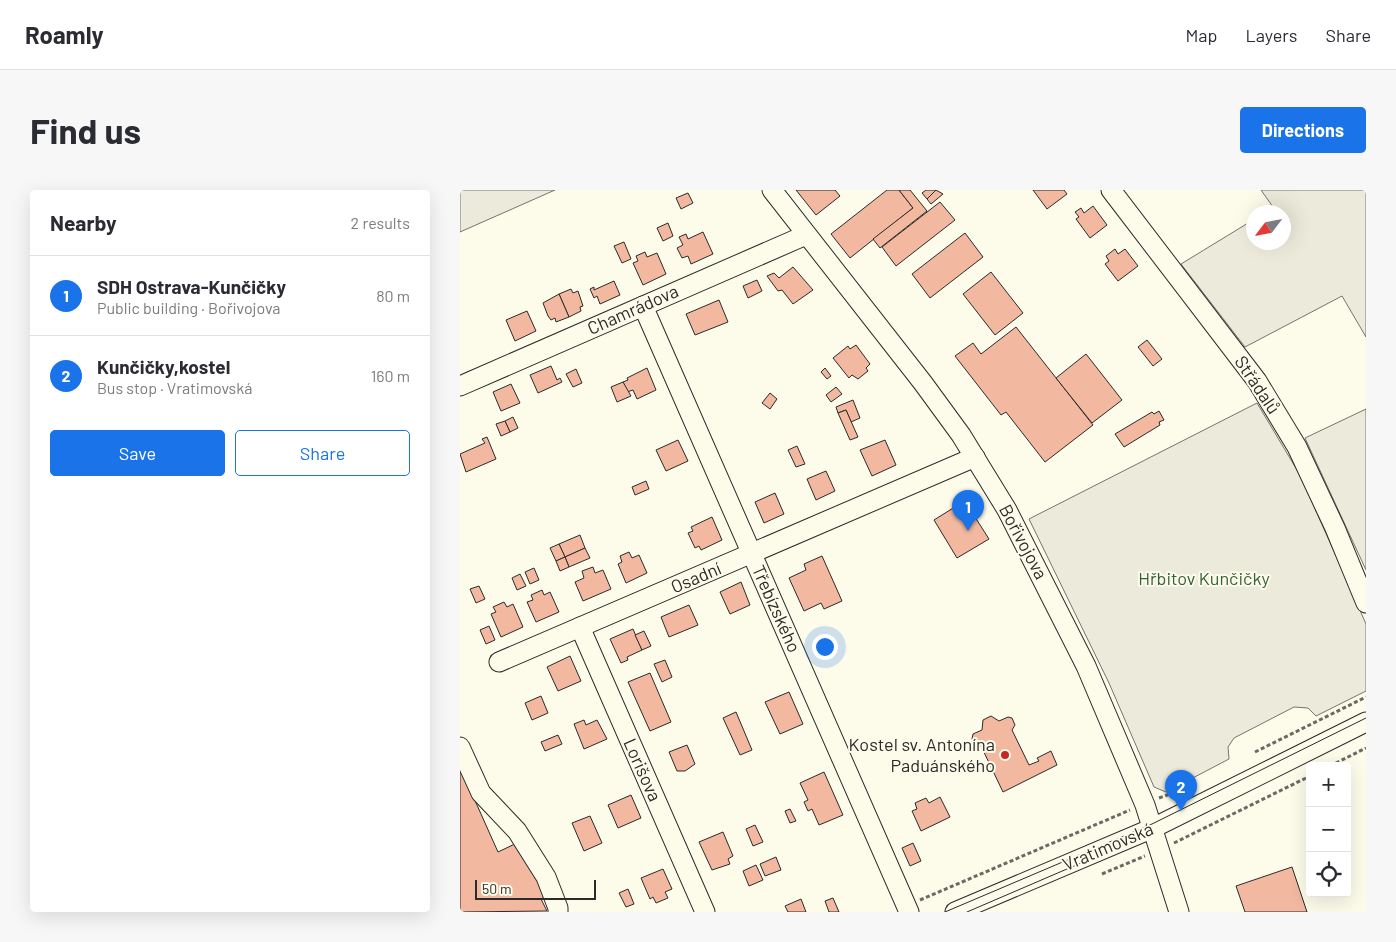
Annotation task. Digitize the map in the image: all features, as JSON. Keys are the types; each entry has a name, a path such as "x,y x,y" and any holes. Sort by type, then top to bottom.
{"street":[{"name":"Bořivojova","path":"772,190 923,383 975,457 1035,561 1086,666 1145,805 1179,912"},
{"name":"Střádalů","path":"1111,190 1257,381 1297,447 1335,528 1366,603"},
{"name":"Chamrádova","path":"460,386 806,235"},
{"name":"Třebízského","path":"643,306 907,909"},
{"name":"Osadní","path":"499,662 975,457"},
{"name":"Lorišova","path":"580,627 705,912"},
{"name":"Vratimovská","path":"956,912 1153,828 1366,722"},
{"path":"460,747 481,793 517,831 546,877 558,912"}],"path":[{"path":"1255,752 1366,697"},
{"path":"1338,762 1366,748"},
{"path":"1102,874 1159,851 1306,778"},
{"path":"907,909 1170,794"}],"green space":[{"path":"460,190 555,190 460,232"},
{"path":"1261,190 1366,190 1366,337 1342,296 1245,347 1181,264 1246,224 1246,250 1291,250 1291,205 1272,205"},
{"name":"Hřbitov Kunčičky","path":"1257,403 1300,475 1366,624 1366,691 1316,716 1308,708 1294,707 1234,738 1228,747 1229,759 1166,792 1154,787 1109,683 1029,519"},
{"path":"1366,409 1366,570 1305,438"}],"building":[{"path":"796,190 835,190 840,196 816,215"},
{"path":"887,190 899,190 913,208 850,258 831,234"},
{"path":"899,190 910,190 927,211 880,248 873,239 913,208"},
{"path":"926,190 936,190 927,199 922,193"},
{"path":"936,190 943,194 931,204 927,199"},
{"path":"1033,190 1064,190 1067,194 1047,209"},
{"path":"688,193 693,203 681,209 676,198"},
{"path":"940,202 955,220 896,266 882,247"},
{"path":"1093,206 1107,225 1090,238 1076,219 1079,217 1075,212 1081,208 1084,213"},
{"path":"668,223 673,236 663,241 657,228"},
{"path":"703,232 713,254 691,264 688,256 682,258 677,248 683,245 679,237 686,234 688,239"},
{"path":"965,233 983,257 930,298 912,274"},
{"path":"624,242 631,259 622,263 614,246"},
{"path":"1115,249 1118,254 1125,249 1138,266 1118,281 1105,264 1109,261 1106,256"},
{"path":"645,252 647,257 657,253 666,274 643,285 633,263 638,261 636,256"},
{"path":"793,267 813,290 793,304 782,290 778,291 767,276 774,273 779,278"},
{"path":"991,272 1023,313 995,335 963,294"},
{"path":"757,280 762,291 748,298 743,286"},
{"path":"614,281 620,295 600,304 597,296 594,298 590,289 594,287 594,290"},
{"path":"571,289 573,293 578,291 583,306 580,307 581,311 569,317 559,294"},
{"path":"559,294 569,317 556,322 555,318 551,320 548,316 543,303"},
{"path":"719,300 728,322 695,335 686,314"},
{"path":"527,311 536,331 515,341 506,320"},
{"path":"1016,327 1093,425 1045,462 1006,412 1001,415 955,356 973,343 981,354"},
{"path":"1147,340 1162,359 1153,366 1138,347"},
{"path":"856,345 870,364 866,368 868,371 858,379 852,375 849,378 833,358 848,346 850,349"},
{"path":"1086,354 1122,400 1092,423 1056,378"},
{"path":"551,366 557,380 560,378 562,382 538,393 530,375"},
{"path":"647,368 656,390 637,399 633,390 627,392 623,382"},
{"path":"825,368 831,376 827,379 821,372"},
{"path":"576,369 582,383 573,387 566,374"},
{"path":"623,382 631,396 617,402 611,387"},
{"path":"511,384 520,403 501,411 493,392"},
{"path":"836,387 842,394 831,402 826,395"},
{"path":"770,393 777,399 770,409 762,403"},
{"path":"853,400 860,418 851,422 846,410 838,413 836,407"},
{"path":"846,410 858,437 850,440 838,413"},
{"path":"1159,411 1164,420 1159,422 1160,425 1124,447 1115,434 1152,412 1154,414"},
{"path":"513,417 518,428 510,432 505,421"},
{"path":"505,421 510,432 501,436 496,424"},
{"path":"487,437 496,459 466,472 460,454 485,443 482,439"},
{"path":"678,440 688,461 666,471 656,450"},
{"path":"885,440 896,465 872,476 860,450"},
{"path":"797,446 805,464 796,467 788,450"},
{"path":"826,471 835,491 816,500 807,479"},
{"path":"646,481 649,489 635,495 632,487"},
{"path":"775,493 784,514 764,523 755,502"},
{"path":"961,495 989,539 957,558 934,520 958,505 954,499"},
{"path":"712,517 722,540 701,550 699,546 695,548 688,533 693,531 691,527"},
{"path":"580,535 585,548 565,557 559,544"},
{"path":"559,544 565,557 556,561 550,548"},
{"path":"585,548 590,558 569,567 565,557"},
{"path":"629,552 632,558 639,555 647,573 626,583 618,564 622,562 620,556"},
{"path":"822,556 842,601 824,609 821,603 804,611 789,578 806,570 804,564"},
{"path":"565,557 569,567 560,571 556,561"},
{"path":"593,567 595,573 603,570 611,589 583,601 575,582 584,578 582,571"},
{"path":"534,568 539,580 530,584 525,572"},
{"path":"520,574 526,586 517,590 512,578"},
{"path":"741,582 750,605 730,614 720,592"},
{"path":"479,586 485,599 476,603 470,589"},
{"path":"542,590 544,595 550,592 559,612 536,622 527,602 533,600 531,595"},
{"path":"504,602 507,607 513,604 523,627 501,637 491,614 496,612 493,607"},
{"path":"689,605 698,625 669,637 661,617"},
{"path":"489,626 495,640 486,644 480,630"},
{"path":"633,629 642,650 627,657 628,660 621,663 610,639"},
{"path":"644,631 651,646 642,650 635,635"},
{"path":"570,656 581,681 558,691 547,667"},
{"path":"665,660 672,677 662,682 654,664"},
{"path":"650,673 671,722 650,731 628,682"},
{"path":"789,692 803,724 780,734 765,702"},
{"path":"541,696 548,713 532,720 525,703"},
{"path":"736,712 752,750 740,755 723,718"},
{"name":"Kostel sv. Antonína Paduánského","path":"991,716 999,721 1008,717 1012,718 1015,725 1012,730 1029,765 1039,761 1037,758 1051,751 1057,765 1003,792 981,746 975,745 972,739 973,734 982,730 983,720"},
{"path":"584,720 586,725 597,720 607,739 584,749 574,724"},
{"path":"558,735 562,744 545,751 541,742"},
{"path":"687,745 695,764 685,771 677,771 669,752"},
{"path":"460,767 498,852 519,842 545,897 541,899 547,911 460,912"},
{"path":"824,772 843,815 819,825 812,809 808,811 804,802 808,800 800,783"},
{"path":"631,795 641,818 618,828 608,805"},
{"path":"940,797 950,817 921,831 912,811 917,809 915,803 926,798 929,803"},
{"path":"790,809 796,821 790,823 785,811"},
{"path":"590,816 602,843 584,851 572,823"},
{"path":"755,825 763,842 753,846 746,829"},
{"path":"723,832 733,856 728,859 730,864 712,870 699,842"},
{"path":"913,843 921,861 910,866 902,848"},
{"path":"776,857 781,870 765,876 760,864"},
{"path":"756,865 763,880 749,886 743,871"},
{"path":"1292,867 1307,912 1245,912 1236,886"},
{"path":"663,869 672,889 665,892 668,898 656,903 653,897 650,899 641,878"},
{"path":"628,889 634,904 626,907 619,893"},
{"path":"833,898 839,912 829,912 825,901"},
{"path":"801,899 806,912 788,912 785,906"}],"tram line":[{"path":"945,912 1152,824 1366,718"},
{"path":"967,912 1146,835"}],"place":[{"name":"SDH Ostrava-Kunčičky","path":"968,531"},
{"name":"Kostel sv. Antonína Paduánského","path":"1005,755"},
{"name":"Kunčičky,kostel","path":"1181,811"}]}
